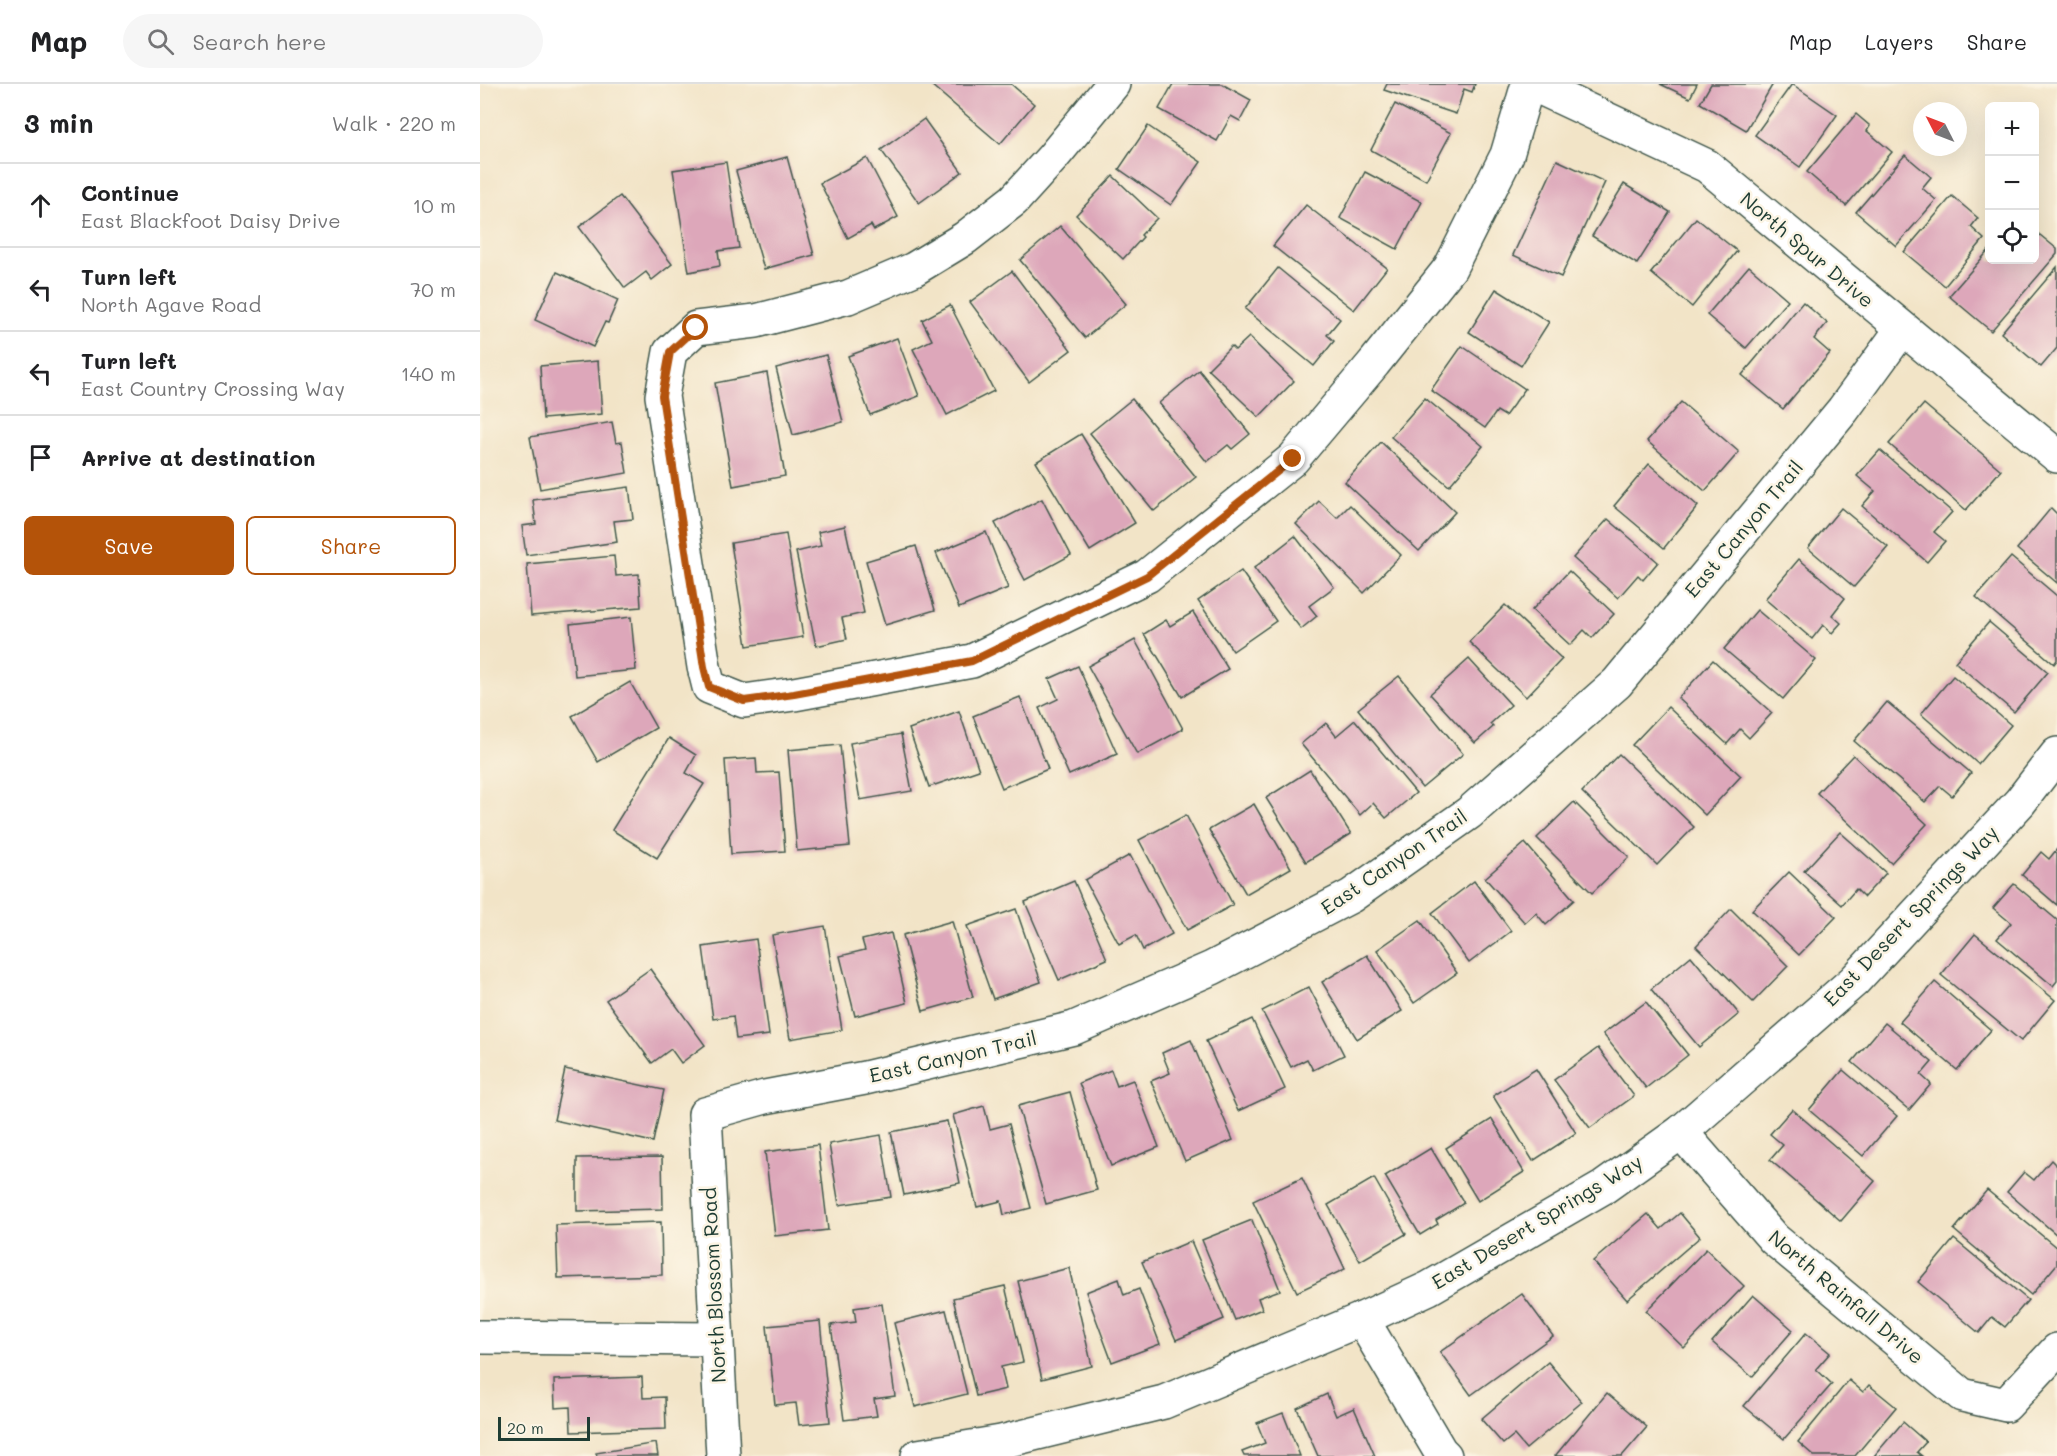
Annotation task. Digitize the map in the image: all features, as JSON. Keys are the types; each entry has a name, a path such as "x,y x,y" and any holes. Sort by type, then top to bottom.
{"street":[{"path":"1113,84 1014,200 956,243 914,269 848,297 756,321 696,328 670,352 662,396 709,687 744,701 972,661 1147,576 1293,459 1374,363 1450,267 1507,155 1530,84"},
{"name":"North Spur Drive","path":"1530,84 1707,166 2057,456"},
{"name":"East Canyon Trail","path":"705,1114 765,1097 866,1078 1074,1028 1212,968 1351,896 1470,813 1617,683 1843,410 1902,329"},
{"name":"East Desert Springs Way","path":"918,1456 1001,1442 1164,1402 1362,1319 1429,1288 1604,1187 1682,1132 1854,981 2020,802 2057,754"},
{"name":"North Blossom Road","path":"705,1114 723,1456"},
{"name":"North Rainfall Drive","path":"1682,1132 1774,1239 1962,1395 2006,1406 2057,1350"},
{"path":"1362,1319 1445,1456"},
{"path":"480,1337 717,1339"}],"building":[{"path":"930,84 1011,84 1034,104 1000,144"},
{"path":"1173,84 1222,84 1251,100 1240,121 1231,116 1217,141 1159,109"},
{"path":"1387,84 1475,84 1472,92 1464,89 1456,114 1384,90"},
{"path":"1660,84 1697,84 1690,98"},
{"path":"1711,84 1773,84 1746,130 1700,103"},
{"path":"1792,84 1837,115 1800,167 1755,135"},
{"path":"1395,104 1451,133 1426,180 1371,150"},
{"path":"1856,114 1870,126 1867,131 1892,152 1846,206 1807,172"},
{"path":"924,119 962,172 919,203 881,150"},
{"path":"1148,126 1201,162 1171,205 1119,169"},
{"path":"1905,155 1931,177 1922,188 1936,200 1896,246 1856,212"},
{"path":"787,157 814,255 764,269 736,171"},
{"path":"867,158 898,217 874,230 871,225 848,238 820,183"},
{"path":"1557,160 1605,182 1561,277 1513,255"},
{"path":"726,162 739,248 718,251 720,266 689,272 673,170"},
{"path":"1365,172 1422,202 1397,249 1340,218"},
{"path":"1113,176 1157,218 1123,259 1076,215"},
{"path":"1624,184 1670,212 1637,264 1592,236"},
{"path":"620,196 672,264 652,280 646,272 625,288 579,227"},
{"path":"1952,196 1978,218 1971,227 1984,239 1945,286 1904,252"},
{"path":"1306,205 1387,268 1354,310 1273,246"},
{"path":"1696,218 1737,251 1692,307 1651,273"},
{"path":"1060,226 1126,304 1085,338 1020,260"},
{"path":"2039,234 2057,249 2057,254 1991,331 1949,296 1985,255 1985,264 2039,264"},
{"path":"1749,266 1788,300 1746,348 1707,315"},
{"path":"2057,267 2057,348 2041,367 2001,333"},
{"path":"1278,268 1340,319 1327,335 1334,341 1314,366 1245,309"},
{"path":"1012,271 1071,350 1029,382 970,302"},
{"path":"557,272 618,300 608,323 605,322 593,347 535,320"},
{"path":"1496,289 1549,322 1521,366 1469,332"},
{"path":"1803,302 1827,323 1814,339 1830,353 1783,409 1742,375"},
{"path":"950,305 994,391 947,415 913,349 932,340 922,320"},
{"path":"1249,337 1294,381 1259,417 1208,369 1231,346 1235,350"},
{"path":"897,338 919,396 870,415 848,356"},
{"path":"1462,346 1525,389 1505,416 1497,411 1485,428 1431,390"},
{"path":"826,355 843,422 793,435 776,368"},
{"path":"598,361 602,414 543,419 540,366"},
{"path":"1199,370 1250,434 1232,449 1228,445 1207,462 1159,403"},
{"path":"767,373 785,476 733,486 715,383"},
{"path":"1425,398 1483,446 1449,486 1391,437"},
{"path":"1132,399 1196,477 1154,511 1090,433"},
{"path":"1681,402 1739,452 1705,491 1647,441"},
{"path":"1924,404 2001,470 1966,510 1889,444"},
{"path":"612,422 616,443 622,442 627,473 540,489 530,437"},
{"path":"1081,434 1135,523 1090,551 1036,462"},
{"path":"1381,442 1455,512 1419,551 1345,482"},
{"path":"1880,450 1952,512 1934,532 1945,541 1927,562 1862,506 1875,491 1857,476"},
{"path":"1649,464 1698,506 1664,548 1614,506"},
{"path":"629,487 633,519 614,521 617,542 526,555 522,526 536,524 533,500"},
{"path":"1042,499 1071,555 1025,580 995,523"},
{"path":"1319,501 1337,518 1350,505 1401,555 1364,593 1296,524"},
{"path":"1841,508 1888,547 1854,587 1808,548"},
{"path":"2051,508 2057,514 2057,583 2017,549"},
{"path":"1608,519 1658,562 1643,580 1638,575 1618,598 1573,558"},
{"path":"845,526 864,613 842,618 847,639 816,646 796,552 821,546 818,532"},
{"path":"986,532 1008,588 959,608 936,553"},
{"path":"786,534 803,637 747,646 731,543"},
{"path":"1295,536 1334,587 1309,606 1317,616 1301,629 1254,568"},
{"path":"916,546 935,610 885,625 866,561"},
{"path":"614,556 616,576 639,574 641,607 531,616 527,564"},
{"path":"2011,557 2057,596 2057,660 2054,664 1976,597"},
{"path":"1799,559 1845,598 1832,615 1841,623 1832,633 1823,625 1812,639 1765,599"},
{"path":"1241,571 1276,621 1233,651 1198,601"},
{"path":"1569,571 1614,614 1592,638 1584,630 1570,645 1532,610"},
{"path":"1505,605 1562,659 1526,697 1469,642"},
{"path":"1757,610 1816,660 1783,699 1724,649"},
{"path":"1193,612 1228,669 1182,697 1144,634 1166,620 1170,626"},
{"path":"631,617 636,670 575,676 570,624"},
{"path":"1989,622 2048,672 2014,712 1955,662"},
{"path":"1135,640 1183,729 1137,754 1088,666"},
{"path":"1469,659 1511,705 1490,724 1493,727 1475,743 1430,694"},
{"path":"1713,660 1772,713 1749,738 1740,729 1727,744 1678,698"},
{"path":"1078,666 1117,754 1069,775 1039,708 1058,699 1049,679"},
{"path":"1399,676 1463,754 1422,788 1358,709"},
{"path":"1953,676 2011,725 1978,764 1921,714"},
{"path":"630,682 656,728 598,762 572,716"},
{"path":"1020,697 1048,769 1002,788 973,716"},
{"path":"1887,702 1971,773 1952,796 1940,786 1925,802 1854,741"},
{"path":"1668,707 1741,776 1705,815 1632,745"},
{"path":"959,711 979,770 929,787 909,729"},
{"path":"1355,720 1416,793 1386,818 1373,803 1360,815 1301,744 1326,723 1336,736"},
{"path":"901,734 912,791 860,800 850,743"},
{"path":"669,738 696,755 686,773 704,784 657,858 612,830"},
{"path":"840,745 850,846 797,851 788,750"},
{"path":"1619,754 1694,827 1657,865 1582,792"},
{"path":"1853,755 1927,824 1891,863 1817,793"},
{"path":"756,758 757,773 779,772 785,851 731,854 725,760"},
{"path":"1310,770 1351,834 1306,862 1266,798"},
{"path":"1574,802 1629,857 1592,893 1537,838"},
{"path":"1254,804 1291,868 1246,894 1209,830"},
{"path":"1186,815 1233,905 1187,930 1139,840"},
{"path":"1840,832 1886,873 1864,897 1856,889 1842,905 1804,871"},
{"path":"1525,843 1574,900 1546,925 1536,913 1525,923 1485,878"},
{"path":"2057,849 2057,905 2022,875 2041,852 2049,859"},
{"path":"1130,855 1172,934 1143,950 1136,935 1119,944 1085,880"},
{"path":"1789,872 1836,917 1799,955 1752,910"},
{"path":"1074,881 1107,959 1059,980 1025,902"},
{"path":"1474,881 1511,931 1469,963 1432,913"},
{"path":"2014,884 2057,920 2057,981 2053,986 1997,939 2011,923 1993,908"},
{"path":"1016,909 1041,982 993,999 967,926"},
{"path":"1731,909 1788,966 1753,1002 1696,946"},
{"path":"1420,920 1457,973 1414,1003 1377,950"},
{"path":"952,921 973,997 923,1011 903,935"},
{"path":"825,926 842,1030 790,1039 772,935"},
{"path":"891,933 907,1003 855,1016 840,956 865,950 862,940"},
{"path":"1975,934 2055,1000 2021,1041 1941,975"},
{"path":"756,939 769,1035 736,1039 733,1016 713,1019 703,947"},
{"path":"1367,955 1402,1011 1357,1039 1322,982"},
{"path":"1691,956 1739,1014 1699,1047 1651,989"},
{"path":"650,969 705,1045 681,1063 671,1049 652,1063 606,1000"},
{"path":"1935,982 1991,1030 1957,1070 1900,1022"},
{"path":"1309,987 1344,1055 1313,1070 1307,1059 1291,1067 1262,1011"},
{"path":"1646,1002 1688,1055 1646,1088 1603,1034"},
{"path":"1252,1019 1285,1089 1238,1111 1206,1041"},
{"path":"1885,1023 1932,1062 1921,1075 1931,1084 1909,1110 1852,1062"},
{"path":"1191,1040 1233,1140 1185,1161 1151,1081 1170,1073 1162,1053"},
{"path":"1598,1048 1634,1096 1590,1128 1554,1080"},
{"path":"565,1069 664,1090 653,1142 554,1120"},
{"path":"1536,1069 1576,1133 1533,1161 1493,1096"},
{"path":"1111,1070 1117,1086 1133,1080 1159,1147 1111,1166 1079,1083"},
{"path":"1843,1070 1897,1116 1863,1156 1809,1110"},
{"path":"1070,1092 1097,1190 1046,1204 1018,1106"},
{"path":"984,1106 990,1129 1009,1124 1031,1208 1004,1215 1001,1201 977,1207 953,1115"},
{"path":"1792,1109 1875,1181 1841,1221 1770,1160 1783,1145 1770,1134"},
{"path":"1492,1119 1524,1172 1478,1201 1446,1148"},
{"path":"947,1121 960,1183 904,1195 891,1132"},
{"path":"881,1135 891,1197 839,1205 829,1144"},
{"path":"818,1145 828,1230 775,1236 765,1152"},
{"path":"1431,1148 1464,1203 1436,1220 1438,1224 1420,1235 1385,1176"},
{"path":"662,1157 663,1209 577,1211 577,1158"},
{"path":"2051,1160 2057,1166 2057,1235 2007,1192 2024,1172 2034,1180"},
{"path":"1302,1178 1345,1269 1297,1292 1253,1201"},
{"path":"1374,1178 1406,1234 1360,1261 1328,1205"},
{"path":"1987,1190 2057,1248 2057,1264 2031,1295 1954,1230"},
{"path":"1680,1213 1700,1237 1627,1300 1593,1261 1648,1214 1661,1229"},
{"path":"1252,1220 1280,1290 1258,1298 1262,1309 1235,1320 1202,1240"},
{"path":"661,1222 662,1275 558,1278 556,1225"},
{"path":"1954,1239 2028,1300 2005,1327 1992,1317 1979,1333 1918,1282"},
{"path":"1191,1241 1224,1319 1176,1340 1142,1262"},
{"path":"1706,1249 1744,1286 1684,1348 1646,1311"},
{"path":"1069,1268 1092,1366 1042,1379 1018,1281"},
{"path":"1119,1279 1124,1295 1139,1289 1160,1344 1112,1362 1086,1292"},
{"path":"1005,1286 1023,1362 1001,1367 1006,1389 976,1396 953,1298"},
{"path":"1522,1294 1553,1336 1471,1395 1440,1352"},
{"path":"1753,1295 1793,1330 1752,1377 1712,1342"},
{"path":"882,1304 895,1396 874,1399 877,1416 844,1420 831,1325 856,1322 854,1308"},
{"path":"946,1310 967,1394 915,1407 894,1323"},
{"path":"820,1321 830,1422 799,1425 796,1403 775,1405 767,1326"},
{"path":"1806,1333 1830,1353 1816,1369 1832,1384 1784,1439 1744,1406"},
{"path":"1548,1362 1582,1402 1526,1449 1514,1435 1503,1444 1481,1419"},
{"path":"642,1377 643,1398 665,1397 666,1429 571,1432 570,1407 555,1408 554,1380"},
{"path":"1849,1380 1863,1392 1869,1385 1896,1407 1855,1456 1814,1456 1798,1442"},
{"path":"1607,1393 1647,1427 1622,1456 1555,1456"},
{"path":"1327,1394 1336,1416 1354,1408 1375,1456 1318,1456 1297,1408"},
{"path":"1283,1413 1300,1456 1244,1456 1242,1452 1265,1443 1257,1423"},
{"path":"1903,1422 1926,1442 1917,1452 1922,1456 1874,1456"},
{"path":"656,1443 658,1456 597,1456 596,1453"}],"route":[{"path":"696,328 670,352 662,396 709,687 744,701 972,661 1147,576 1293,459"}]}
